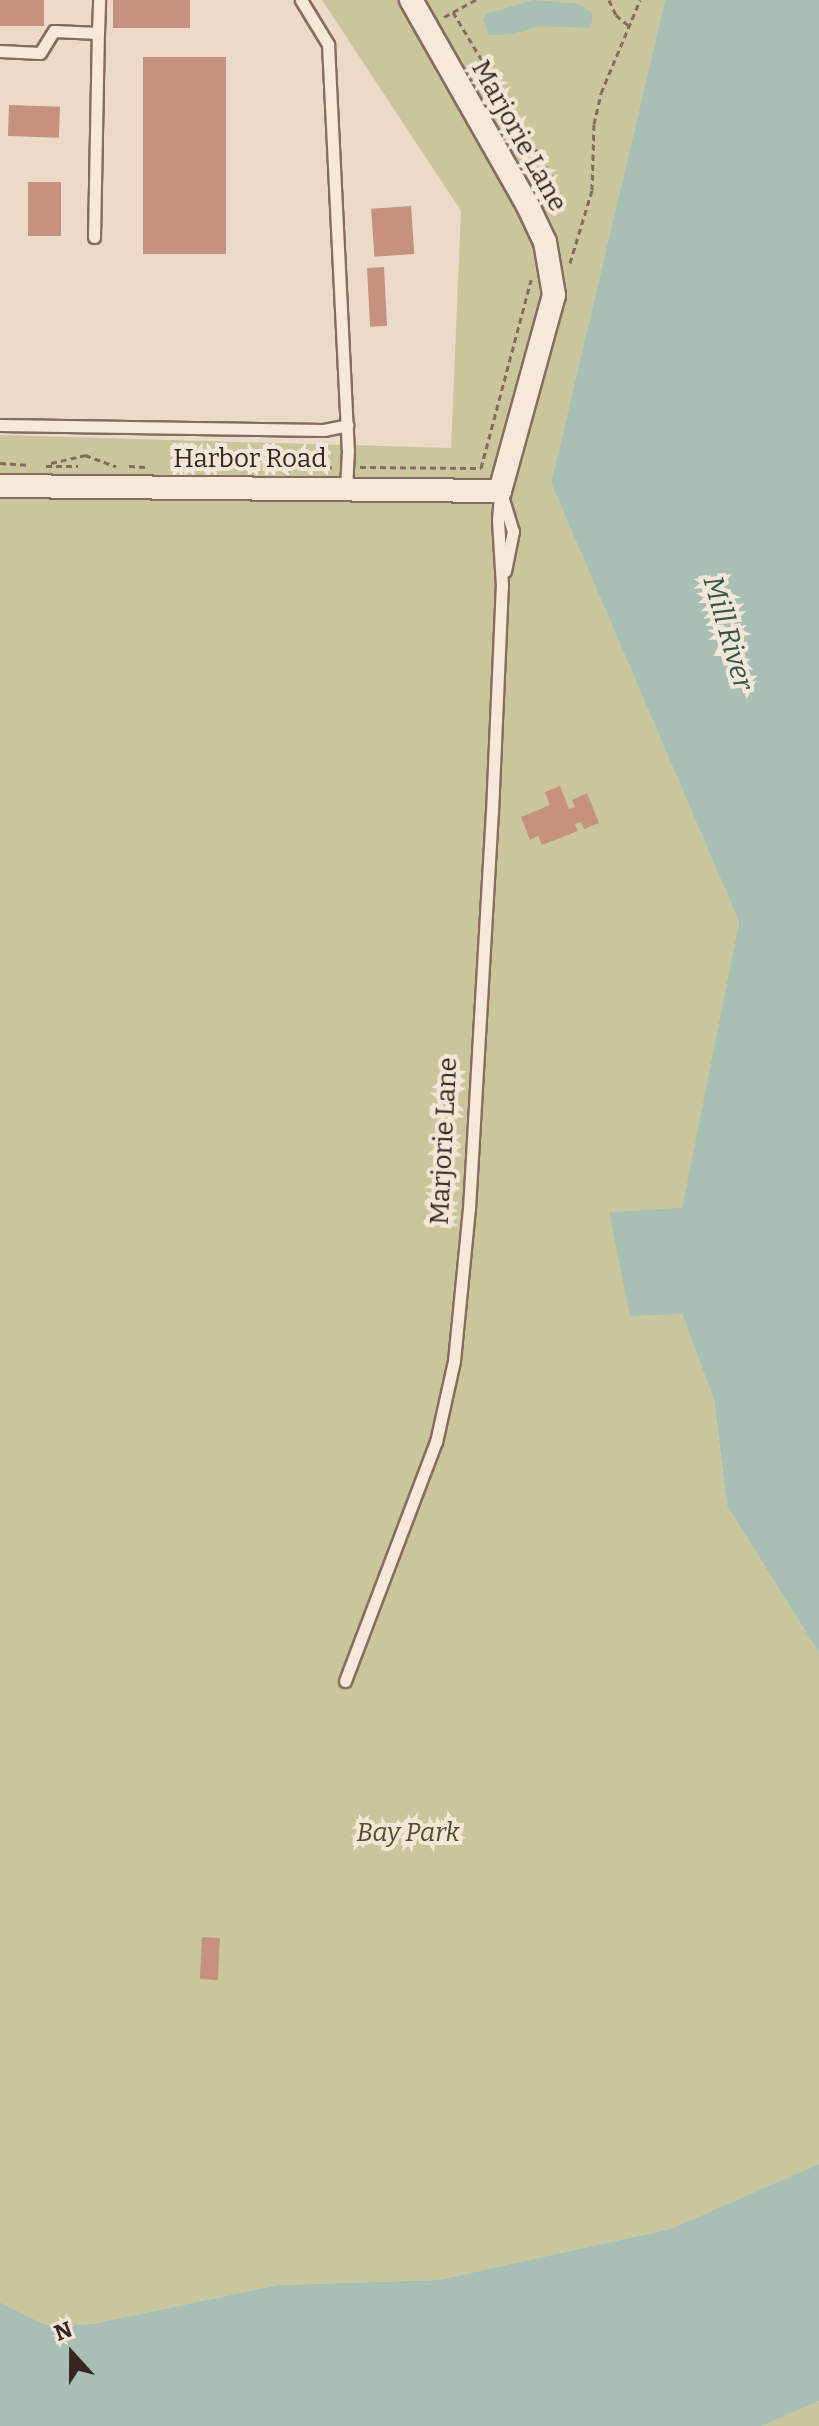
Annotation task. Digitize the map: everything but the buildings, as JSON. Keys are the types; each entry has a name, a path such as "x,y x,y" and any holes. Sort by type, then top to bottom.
{"street":[{"name":"Marjorie Lane","path":"411,0 527,204 545,242 554,295 500,491"},
{"name":"Harbor Road","path":"0,486 500,491"}],"lane":[{"path":"94,237 99,0"},
{"path":"301,0 328,44 347,425 346,488"},
{"path":"0,51 40,53 54,31 98,33"},
{"path":"0,425 324,430 347,425"},
{"name":"Marjorie Lane","path":"345,1681 436,1442 454,1361 469,1209 502,586 498,521 500,491"}],"path":[{"path":"435,10 440,20 476,0"},
{"path":"609,0 616,15 629,26"},
{"path":"554,295 571,261 592,190 594,124 601,93 615,53 640,0"},
{"path":"453,12 554,180 541,188"},
{"path":"567,251 571,261"},
{"path":"360,467 481,468 531,280"},
{"path":"44,466 85,455 118,467"},
{"path":"187,466 195,460 219,459 239,470"}],"green space":[{"name":"Bay Park","path":"322,0 665,0 551,483 739,922 682,1209 610,1212 682,1314 714,1400 727,1506 819,1653 819,2164 670,2229 438,2280 278,2285 92,2324 46,2325 0,2302 0,435 451,448 461,211"},
{"path":"819,2401 819,2426 762,2426"}],"water":[{"path":"533,0 579,4 592,12 592,21 589,28 540,26 513,34 489,35 483,20 486,14"},
{"name":"Mill River","path":"665,0 819,0 819,1653 727,1506 714,1400 682,1314 630,1316 609,1212 682,1208 739,922 551,483"},
{"path":"819,2164 819,2401 762,2426 0,2426 0,2302 46,2325 92,2324 278,2285 438,2280 670,2229"}]}
